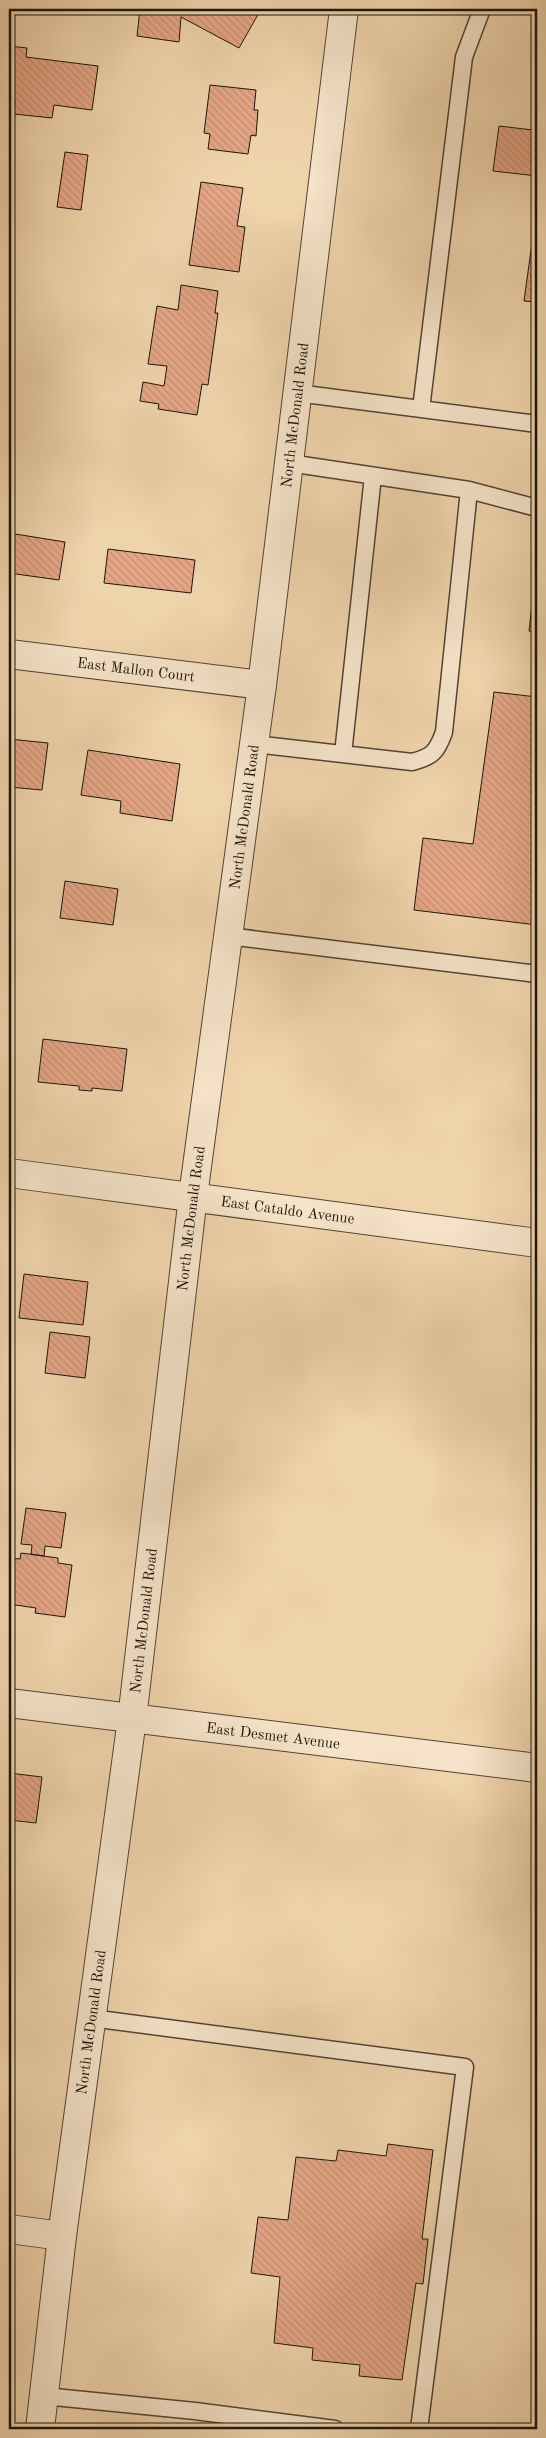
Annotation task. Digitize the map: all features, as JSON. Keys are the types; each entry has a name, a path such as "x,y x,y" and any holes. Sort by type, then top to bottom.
{"street":[{"name":"North McDonald Road","path":"40,2429 62,2236 132,1719 193,1196 262,686 344,9"},
{"name":"East Mallon Court","path":"9,654 262,686"},
{"name":"East Cataldo Avenue","path":"9,1173 537,1243"},
{"name":"East Desmet Avenue","path":"9,1703 537,1768"},
{"path":"9,2229 62,2236"}],"lane":[{"path":"421,409 464,57 482,9"},
{"path":"297,393 537,424"},
{"path":"289,463 469,490 537,508"},
{"path":"343,754 373,476"},
{"path":"254,744 412,762 428,758 439,746 444,732 469,490"},
{"path":"228,936 537,974"},
{"path":"91,2018 465,2068 419,2429"},
{"path":"44,2396 195,2411 335,2429"}],"building":[{"path":"140,9 256,9 260,11 239,48 181,17 179,42 137,36"},
{"path":"9,46 27,48 26,57 98,66 92,110 54,105 52,118 14,114 15,101 9,100"},
{"path":"210,85 256,90 254,110 258,110 256,136 251,135 248,154 208,149 210,134 204,133"},
{"path":"537,98 537,176 493,171 499,126 533,130"},
{"path":"65,152 88,155 81,210 57,207"},
{"path":"201,182 243,188 237,226 245,227 239,272 189,265"},
{"path":"537,214 537,302 524,301"},
{"path":"181,285 218,291 215,313 218,313 208,385 202,384 197,415 158,409 159,404 140,401 143,382 164,386 167,366 148,364 157,306 178,310"},
{"path":"9,533 65,542 59,580 9,573"},
{"path":"108,549 195,560 191,593 104,583"},
{"path":"534,586 537,587 537,632 529,631"},
{"path":"494,692 537,697 537,925 414,910 423,838 473,844"},
{"path":"9,739 48,743 42,790 9,787"},
{"path":"88,750 180,764 172,821 120,813 121,801 81,795"},
{"path":"65,881 118,889 113,925 60,918"},
{"path":"43,1039 127,1049 122,1091 92,1088 92,1091 79,1090 79,1086 38,1082"},
{"path":"24,1274 88,1282 83,1325 19,1318"},
{"path":"50,1332 90,1337 85,1378 45,1373"},
{"path":"26,1508 66,1513 61,1548 45,1546 44,1556 31,1554 32,1545 21,1544"},
{"path":"21,1553 58,1558 58,1563 72,1565 65,1617 35,1613 36,1608 9,1604 9,1558 20,1559"},
{"path":"9,1773 42,1777 36,1823 9,1820"},
{"path":"9,2070 14,2071 9,2107"},
{"path":"388,2144 433,2150 422,2239 428,2239 423,2284 416,2283 402,2380 359,2376 360,2365 312,2360 313,2348 274,2343 280,2277 251,2273 258,2217 288,2220 296,2157 336,2161 338,2150 386,2156"}]}
